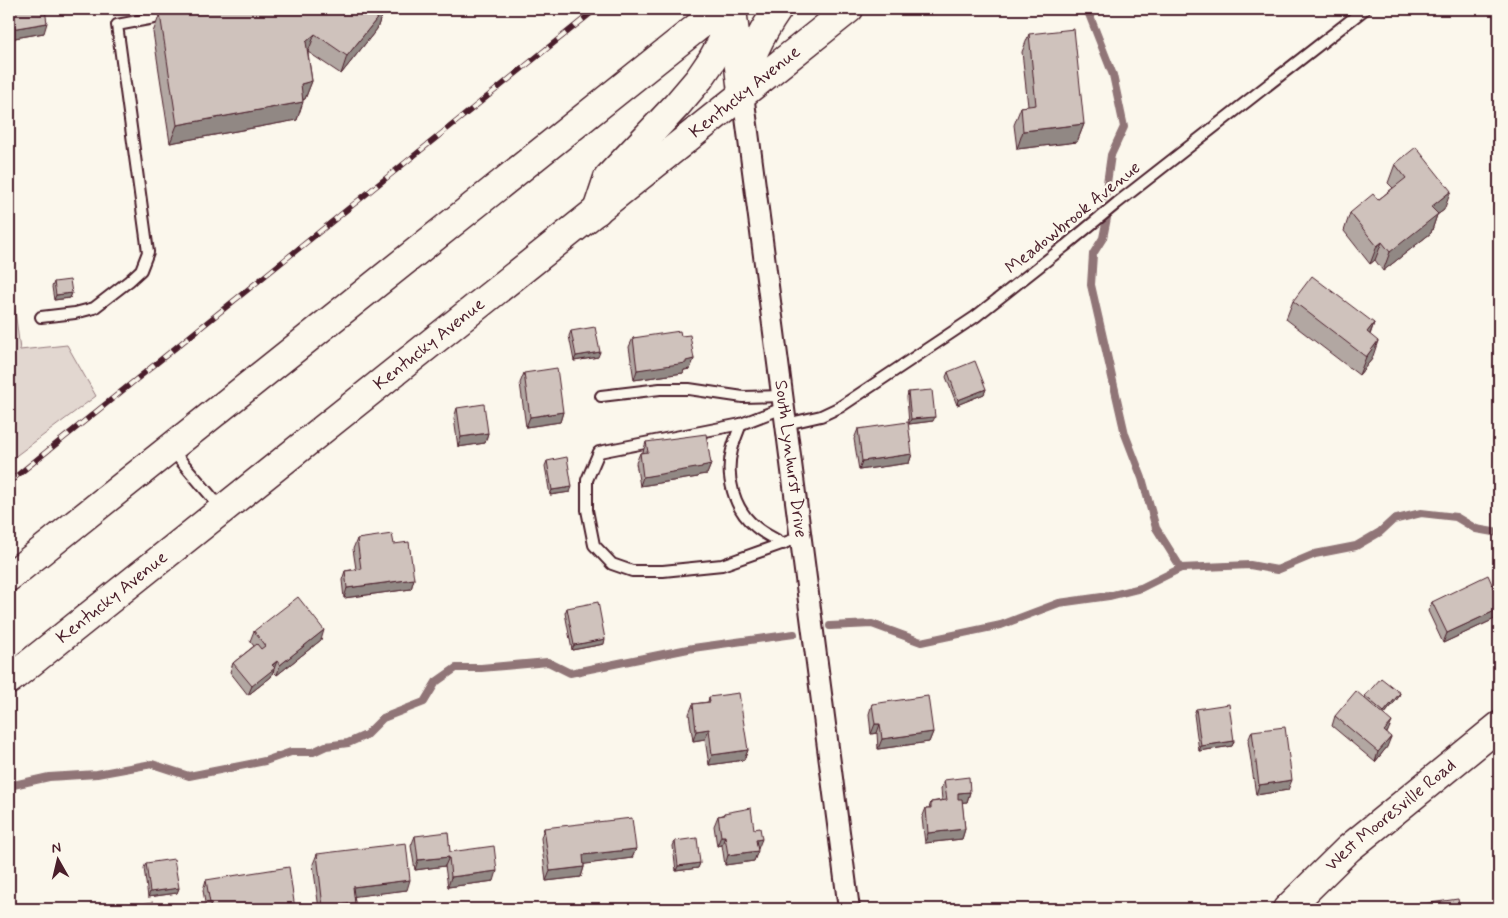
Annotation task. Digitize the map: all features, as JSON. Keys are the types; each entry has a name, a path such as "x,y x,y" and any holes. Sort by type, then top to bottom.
{"main road":[{"path":"9,577 720,9"},
{"path":"597,211 608,178 670,112 699,79 712,60 722,40 731,9"},
{"name":"South Lynhurst Drive","path":"731,9 743,94"},
{"path":"743,94 744,77 749,63 767,26 778,9"},
{"name":"Kentucky Avenue","path":"9,680 849,9"},
{"name":"West Mooresville Road","path":"1287,909 1348,849 1499,726"}],"street":[{"name":"South Lynhurst Drive","path":"743,94 784,409 792,540 849,909"}],"lane":[{"name":"Meadowbrook Avenue","path":"784,409 821,416 840,407 975,317 1365,9"},
{"path":"41,317 75,313 94,308 129,282 141,270 148,252 117,25 176,14"},
{"path":"600,396 660,389 689,389 743,397 784,409"},
{"path":"784,409 741,424 599,452 587,480 587,510 594,544 612,564 632,571 663,571 722,565 792,540"},
{"path":"741,424 732,451 730,474 734,496 744,514 756,527 792,540"},
{"path":"170,448 222,510"}],"shaded area":[{"path":"9,262 20,350 67,345 96,396 9,461"}],"building":[{"path":"9,9 45,9 47,23 11,29"},
{"path":"186,9 380,9 383,11 347,56 315,34 306,42 312,81 301,84 303,102 177,125 160,14"},
{"path":"1074,29 1084,124 1023,131 1021,107 1036,105 1029,34"},
{"path":"1416,147 1451,191 1431,207 1438,214 1390,252 1382,242 1377,246 1350,213 1373,194 1378,200 1406,178 1395,164"},
{"path":"1312,276 1374,323 1367,332 1378,341 1366,357 1293,301"},
{"path":"70,280 72,293 56,295 54,282"},
{"path":"595,327 600,352 576,356 571,331"},
{"path":"680,331 681,336 690,335 694,359 686,361 686,363 637,370 633,338"},
{"path":"975,361 986,389 958,400 948,372"},
{"path":"557,368 563,412 530,417 524,373"},
{"path":"932,390 935,417 911,419 908,392"},
{"path":"484,404 488,433 461,437 457,408"},
{"path":"908,422 912,454 862,461 858,429"},
{"path":"706,434 711,464 643,477 640,453 648,452 646,442"},
{"path":"567,457 572,487 552,490 547,461"},
{"path":"392,534 394,544 409,542 414,579 347,588 345,571 361,569 357,539"},
{"path":"1488,575 1499,600 1499,609 1447,633 1432,602"},
{"path":"298,597 324,630 280,665 277,661 272,665 275,668 252,686 233,663 257,644 261,649 265,646 254,631"},
{"path":"598,602 605,639 574,645 567,608"},
{"path":"1381,678 1400,693 1384,712 1365,696"},
{"path":"1356,691 1392,722 1384,731 1391,737 1378,752 1335,716"},
{"path":"739,693 748,750 712,755 709,729 696,731 693,704 710,702 709,697"},
{"path":"928,696 933,732 882,739 880,724 875,724 872,704"},
{"path":"1229,704 1234,741 1201,746 1196,709"},
{"path":"1285,727 1292,780 1259,785 1252,731"},
{"path":"969,777 970,792 958,793 958,799 962,799 965,829 928,833 926,808 931,808 931,802 947,800 944,780"},
{"path":"751,808 754,829 760,828 762,839 756,840 758,851 728,855 725,836 721,836 718,816 725,815 724,813"},
{"path":"632,818 636,849 583,855 584,867 550,871 544,828"},
{"path":"448,832 450,852 494,846 497,871 451,877 449,857 418,860 415,836"},
{"path":"697,838 700,863 678,866 675,841"},
{"path":"406,843 410,880 353,887 355,903 323,907 317,854"},
{"path":"174,859 179,888 150,892 146,863"},
{"path":"289,867 295,909 211,909 206,880"},
{"path":"1458,899 1460,909 1409,909 1409,906"},
{"path":"153,902 154,909 112,909"}],"waterway":[{"path":"1087,9 1113,75 1124,127 1111,155 1105,197"},
{"path":"1107,218 1103,238 1093,254 1091,285 1125,434 1142,478 1156,528 1181,568"},
{"path":"830,626 872,624 921,642 1001,625 1059,603 1109,596 1141,588 1181,568 1250,565 1277,570 1315,554 1356,546 1380,532 1393,520 1421,513 1456,517 1476,529 1499,533"},
{"path":"9,786 49,777 97,774 152,764 189,776 265,761 291,752 313,752 326,746 348,743 366,735 383,718 424,702 436,682 456,668 481,668 548,662 570,673 693,648 794,634"}],"railway":[{"path":"9,482 596,9"}]}
